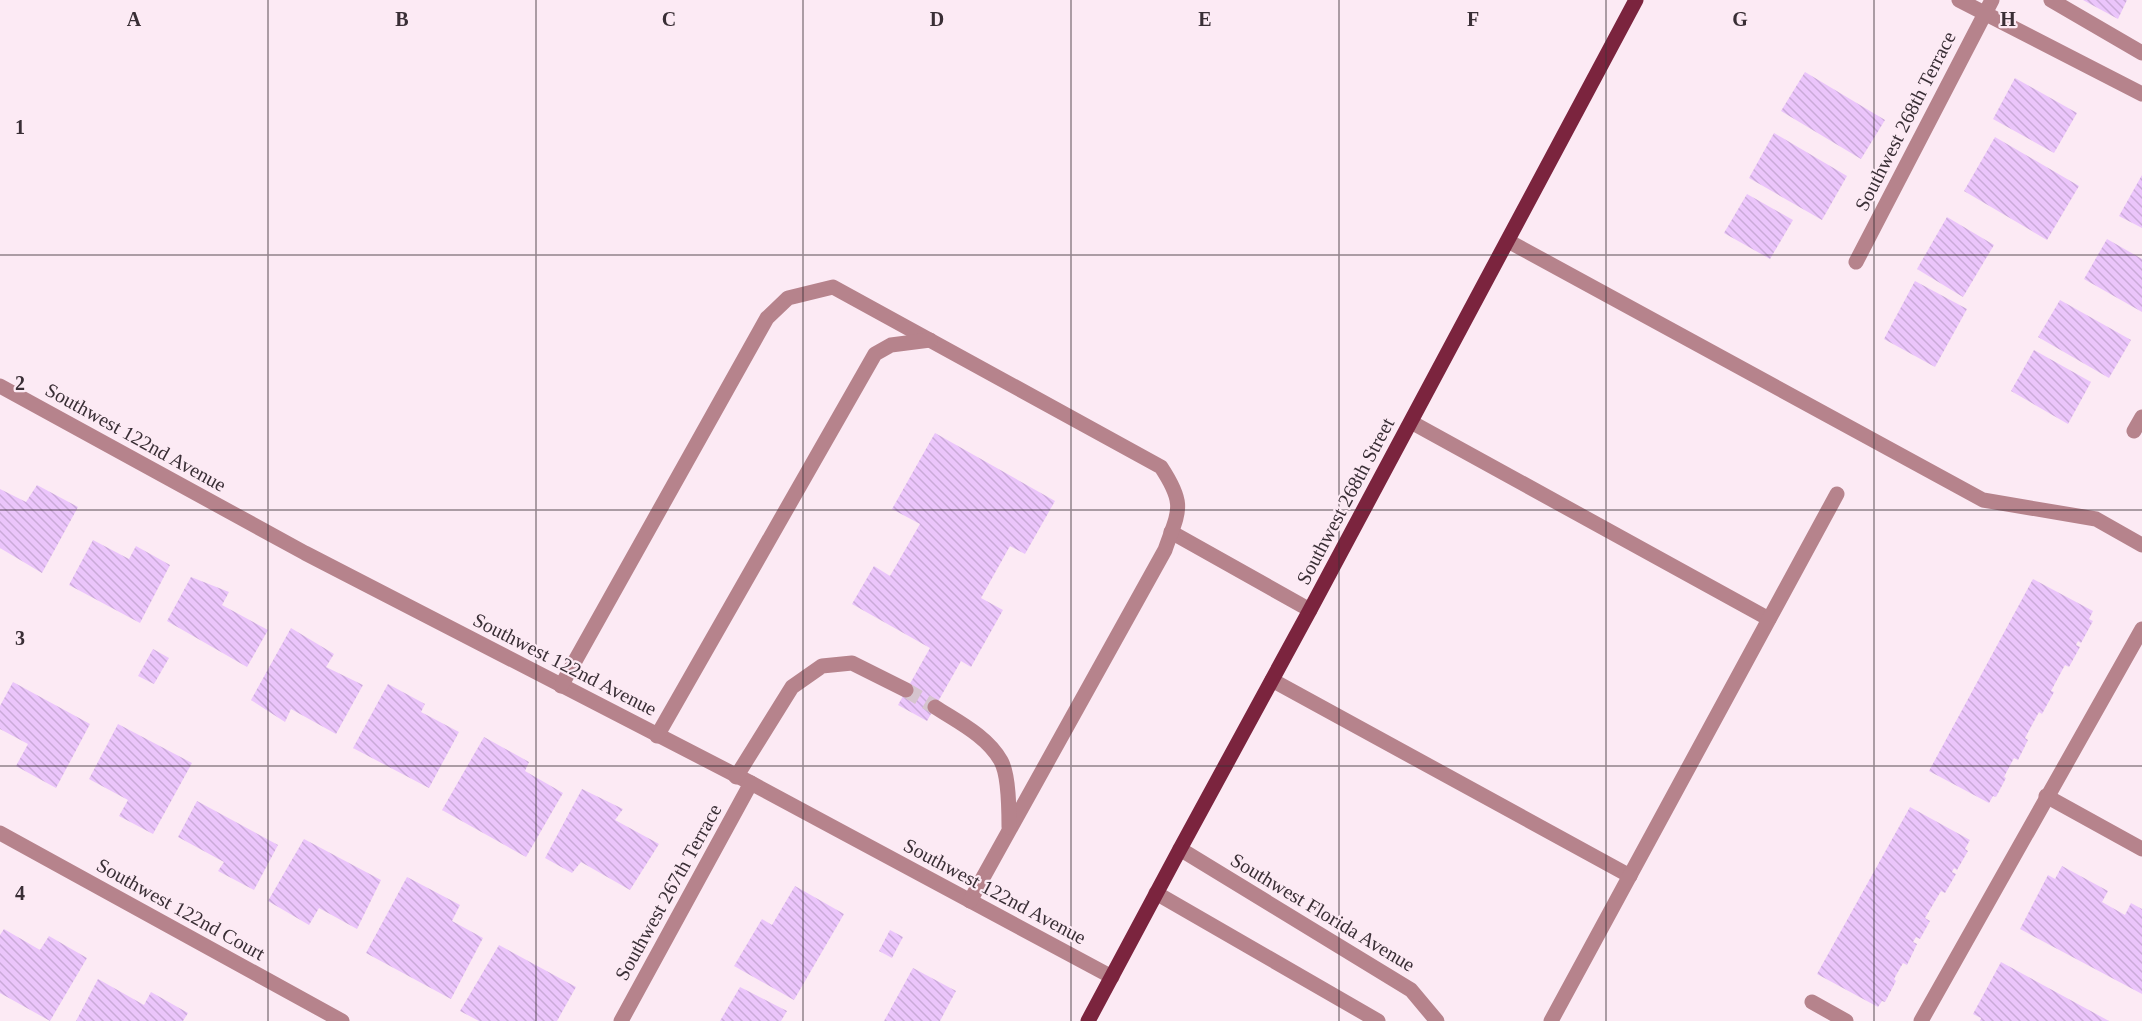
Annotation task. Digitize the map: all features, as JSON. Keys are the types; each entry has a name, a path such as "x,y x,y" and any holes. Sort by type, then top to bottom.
{"main road":[{"name":"Southwest 268th Street","path":"1088,1021 1636,0"}],"street":[{"path":"1959,0 1988,7 2142,94"},
{"path":"2051,0 2142,53"},
{"name":"Southwest 268th Terrace","path":"1856,262 1988,7"},
{"path":"1508,241 1983,500 2096,519 2142,545"},
{"path":"561,686 767,318 788,298 833,287 1161,467 1174,487 1179,509 1165,550 970,901"},
{"path":"657,736 875,354 891,345 930,340"},
{"name":"Southwest 122nd Avenue","path":"0,386 305,553 751,783 1112,977"},
{"path":"2134,431 2142,417"},
{"path":"1411,422 1769,619"},
{"path":"1551,1021 1837,494"},
{"path":"1171,532 1310,610"},
{"path":"1921,1021 2142,629"},
{"path":"736,777 792,687 822,666 852,663 906,690"},
{"path":"1272,680 1630,876"},
{"path":"935,707 981,736 1002,762 1009,800 1009,830"},
{"name":"Southwest 267th Terrace","path":"621,1021 751,783"},
{"path":"2046,796 2142,849"},
{"name":"Southwest 122nd Court","path":"0,833 342,1021"},
{"name":"Southwest Florida Avenue","path":"1180,849 1411,990 1437,1021"},
{"path":"1156,893 1378,1021"},
{"path":"1812,1002 1846,1021"}],"building":[{"path":"2083,0 2127,0 2118,19"},
{"path":"1805,72 1885,120 1861,159 1781,111"},
{"path":"2015,78 2077,113 2054,153 1993,119"},
{"path":"1774,133 1847,176 1822,220 1749,178"},
{"path":"1995,137 2079,186 2047,240 1964,191"},
{"path":"2142,175 2142,228 2119,216"},
{"path":"1747,194 1793,220 1770,259 1724,233"},
{"path":"1947,217 1994,245 1963,297 1917,269"},
{"path":"2107,239 2142,259 2142,312 2084,279"},
{"path":"1915,281 1967,309 1935,367 1884,339"},
{"path":"2060,300 2131,340 2109,378 2038,337"},
{"path":"2034,350 2091,382 2068,424 2011,391"},
{"path":"935,433 1055,501 1025,554 1010,546 981,598 1003,610 971,667 961,661 927,721 898,705 930,648 852,604 874,566 890,576 920,524 892,509"},
{"path":"37,485 78,507 42,573 0,548 0,489 26,502"},
{"path":"93,540 129,559 136,546 170,565 140,623 69,585"},
{"path":"191,577 229,592 222,605 268,630 247,667 167,621"},
{"path":"2033,579 2093,611 2089,619 2093,621 2081,643 2078,641 2076,645 2080,647 2069,667 2065,665 2042,714 2039,712 2025,738 2028,740 2018,760 2014,758 1996,797 1993,796 1989,803 1929,771"},
{"path":"291,628 334,654 326,667 363,685 336,734 291,709 285,722 251,700"},
{"path":"153,649 169,658 154,684 138,676"},
{"path":"13,682 90,724 56,788 16,766 28,744 0,729 0,706"},
{"path":"388,684 425,704 421,712 459,732 429,788 353,748"},
{"path":"118,724 192,763 153,834 119,816 128,800 89,779"},
{"path":"484,737 529,762 525,771 563,793 526,857 442,810"},
{"path":"582,789 623,809 615,820 659,844 630,890 581,862 572,873 545,858"},
{"path":"197,801 278,845 254,890 218,871 224,862 178,837"},
{"path":"1910,807 1970,840 1965,849 1968,851 1957,870 1954,868 1952,872 1956,874 1945,893 1941,891 1925,918 1930,921 1920,939 1916,937 1913,942 1917,944 1907,965 1903,963 1885,1002 1882,1001 1878,1007 1817,974"},
{"path":"304,839 381,880 357,929 319,908 309,925 268,901"},
{"path":"2062,866 2108,891 2102,902 2125,915 2131,903 2142,909 2142,994 2020,929 2048,875 2055,879"},
{"path":"407,877 460,905 452,921 483,938 451,999 366,953"},
{"path":"795,886 844,914 794,1000 734,966 762,919 772,925"},
{"path":"4,929 40,950 49,936 87,958 50,1021 0,993 0,935"},
{"path":"890,930 903,937 892,958 879,951"},
{"path":"499,945 576,987 557,1021 479,1021 460,1011"},
{"path":"2001,962 2109,1021 1980,1021 1981,1018 1973,1014"},
{"path":"913,968 956,991 940,1021 884,1021"},
{"path":"98,979 144,1005 151,992 188,1013 183,1021 76,1021"},
{"path":"740,987 787,1011 781,1021 720,1021"}],"tunnel":[{"path":"906,690 935,707"}]}
